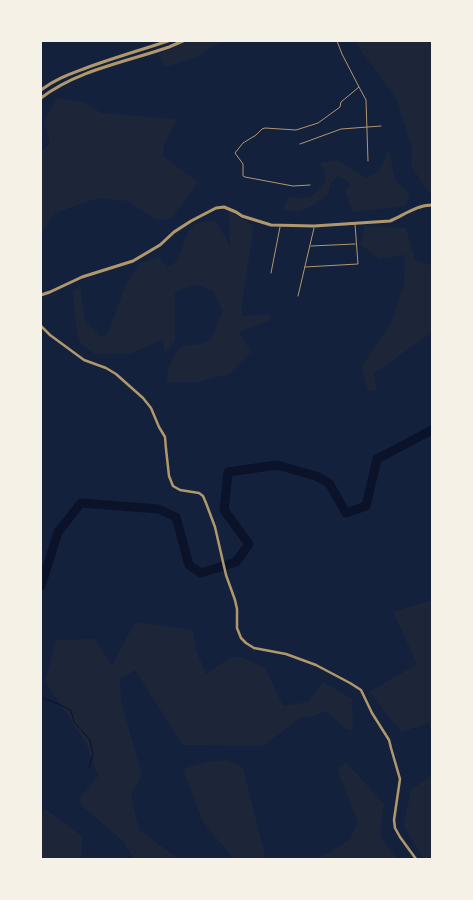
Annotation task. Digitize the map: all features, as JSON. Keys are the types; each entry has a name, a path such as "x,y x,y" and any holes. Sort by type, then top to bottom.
{"street":[{"path":"41,90 66,75 168,41"},
{"path":"41,98 53,88 71,80 183,41"},
{"path":"120,57 122,62"},
{"path":"41,295 68,282 132,261 160,244 190,221 216,208 224,207 251,220 272,225 314,226 390,221 413,209 432,204"},
{"path":"41,326 84,360 116,374 143,398 151,408 165,436 169,476 173,486 180,490 199,492 203,496 216,527 226,575 238,609 237,628 241,638 254,648 286,654 316,665 361,690 392,748 400,779 394,820 395,828 416,859"}],"lane":[{"path":"337,41 366,100 368,161"},
{"path":"310,185 293,186 245,177 242,174 243,164 235,152 243,143 262,129 296,130 318,123 340,107 341,102 359,87"},
{"path":"300,144 341,129 381,126"},
{"path":"305,267 358,264 355,223"},
{"path":"271,273 280,226"},
{"path":"298,296 314,226"},
{"path":"310,246 356,244"}],"shaded area":[{"path":"188,41 222,41 199,56 165,67 158,55"},
{"path":"358,41 432,41 432,194 430,194 411,166 412,148 396,98 357,45"},
{"path":"57,98 84,102 101,113 177,119 164,145 163,156 198,182 171,219 156,220 128,201 98,198 55,213 41,235 41,151 50,144 44,120"},
{"path":"389,149 395,180 410,194 405,206 352,212 345,190 351,184 338,175 331,183 328,194 315,204 299,211 283,210 288,197 310,197 326,182 324,169 319,163 337,160 366,178 379,171"},
{"path":"229,211 254,226 241,309 242,316 270,314 270,320 239,332 251,352 229,374 199,382 167,382 169,367 178,350 182,346 202,344 211,340 223,311 213,291 195,284 175,292 175,341 165,353 163,339 129,354 95,354 80,343 75,322 73,291 80,286 85,321 101,337 108,333 126,284 140,263 159,257 167,268 177,261 188,232 196,223 215,220 230,245"},
{"path":"365,226 406,228 415,260 432,265 432,333 374,373 377,390 368,391 361,367 390,325 404,285 405,255 379,259 360,244"},
{"path":"432,600 432,734 429,723 401,732 369,692 417,664 393,612"},
{"path":"135,622 193,630 196,650 206,674 231,657 241,657 265,668 283,706 308,702 323,682 352,699 353,730 346,729 326,711 314,716 300,718 263,746 183,745 135,670 120,679 121,701 142,775 131,794 139,830 179,859 135,859 122,840 83,807 78,800 98,776 86,743 45,681 56,640 95,639 112,665"},
{"path":"227,760 243,768 266,859 234,859 203,822 183,769 206,762"},
{"path":"346,762 384,804 380,836 397,859 312,859 325,855 350,839 358,822 337,769"},
{"path":"432,776 432,859 424,859 404,826 411,789"},
{"path":"44,808 82,836 81,859 43,859 41,854 41,818"}],"waterway":[{"path":"41,586 58,532 81,503 158,509 176,517 189,565 201,573 236,562 249,544 224,510 228,472 277,465 316,476 329,483 346,513 366,506 377,459 432,430"},
{"path":"41,697 71,711 74,722 90,740 93,754 89,768"}]}
